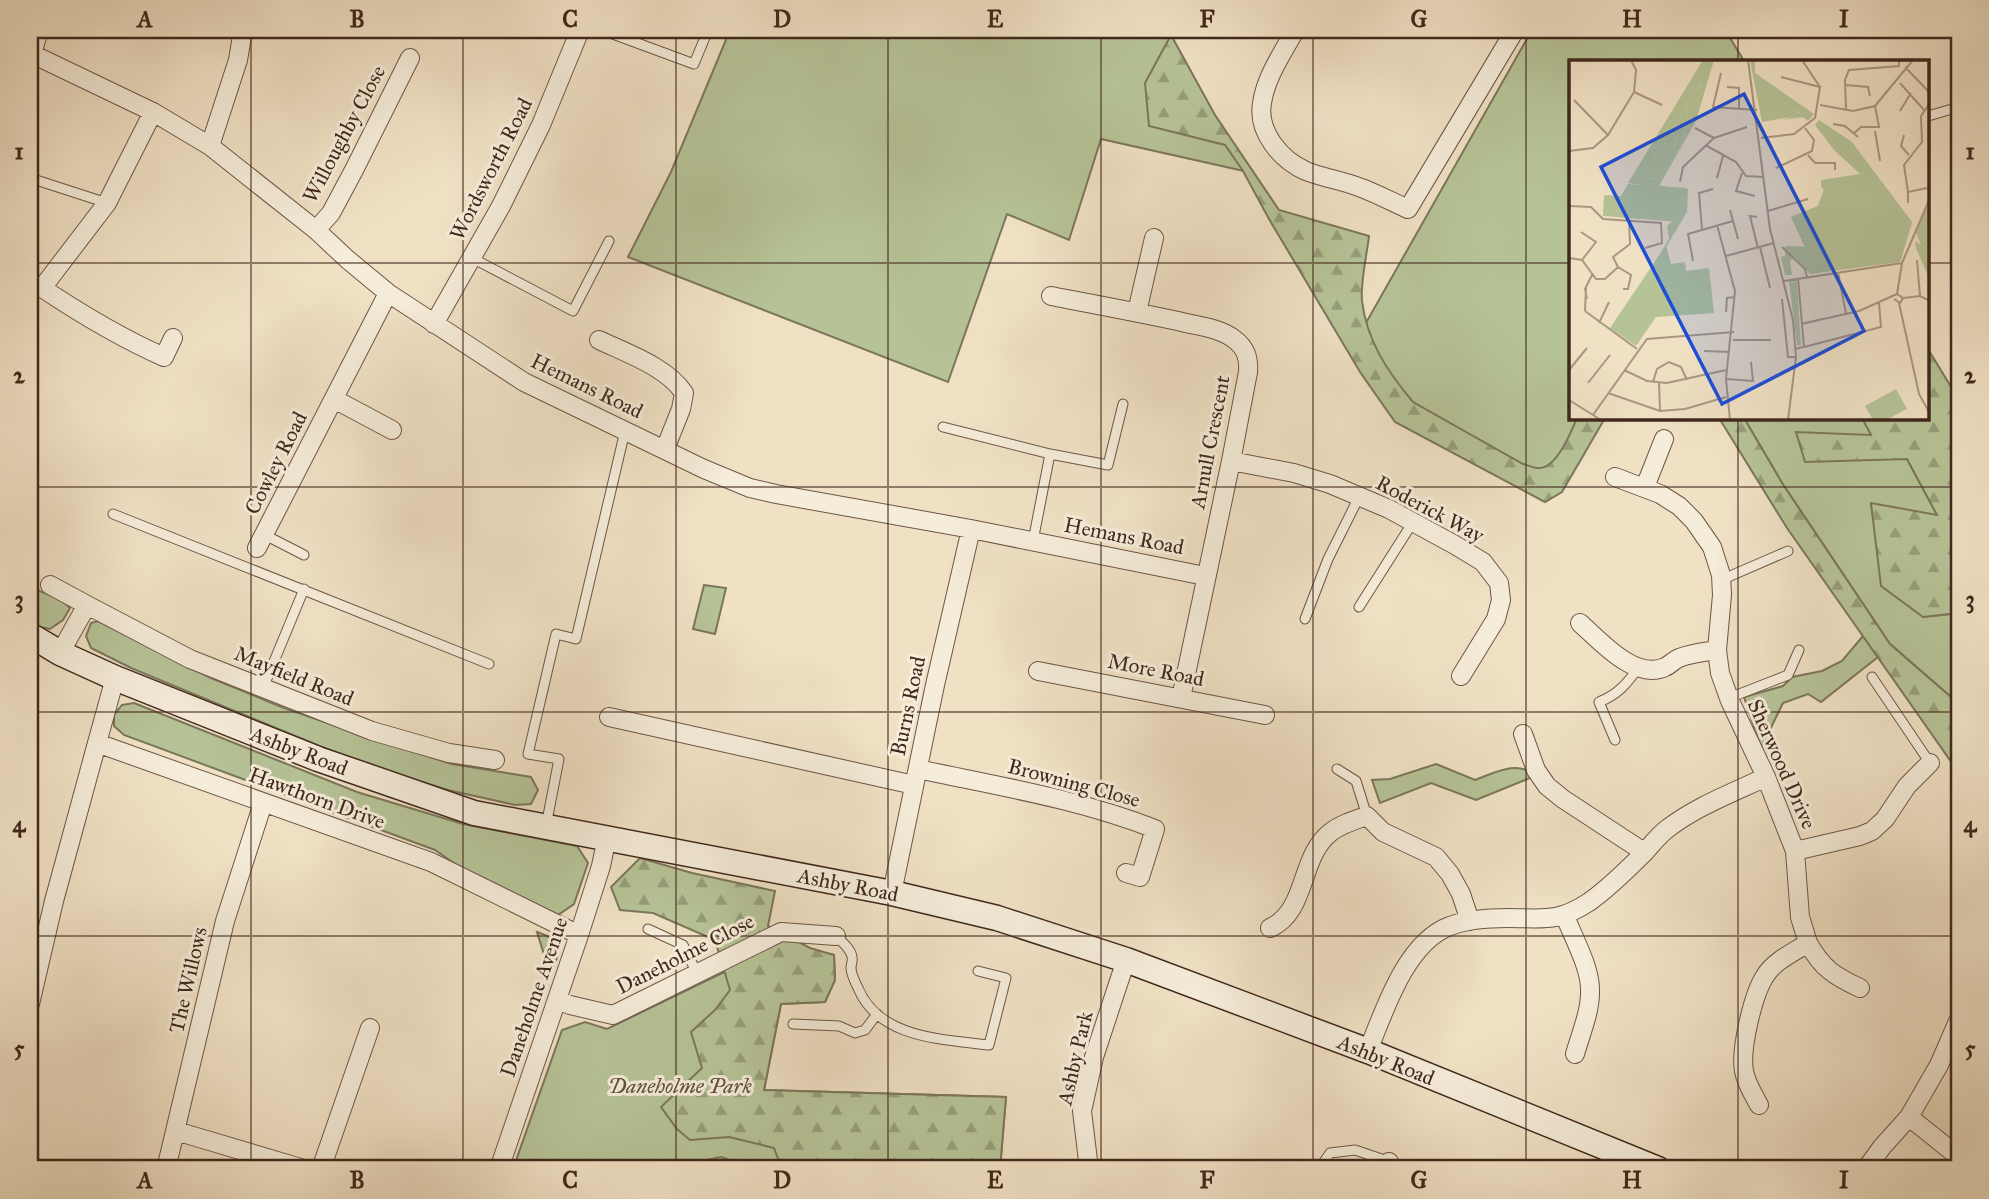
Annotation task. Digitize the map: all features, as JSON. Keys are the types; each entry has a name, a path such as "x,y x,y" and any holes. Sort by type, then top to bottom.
{"street":[{"path":"31,53 39,30"},
{"path":"209,146 238,60 243,30"},
{"name":"Wordsworth Road","path":"434,324 501,206 541,125 580,30"},
{"path":"1295,30 1269,77 1261,105 1263,125 1274,147 1305,170 1356,186 1408,209 1515,30"},
{"name":"Hemans Road","path":"31,53 153,112 209,146 316,230 388,293 524,382 704,469 750,488 1205,576"},
{"name":"Willoughby Close","path":"316,230 331,213 410,58"},
{"path":"153,112 107,202 36,285 133,344 164,357 173,338"},
{"path":"1137,312 1154,238"},
{"name":"Cowley Road","path":"261,542 388,293"},
{"name":"Arnull Crescent","path":"1051,296 1218,330 1235,340 1246,353 1249,362 1181,698"},
{"path":"599,340 659,370 676,381 684,393 681,409 665,449"},
{"name":"Cowley Road","path":"334,398 392,430"},
{"path":"1645,487 1664,439"},
{"name":"Roderick Way","path":"1231,461 1294,473 1359,496 1389,509 1483,562 1499,583 1501,600 1496,619 1461,676"},
{"name":"Sherwood Drive","path":"1615,477 1645,487 1679,506 1694,521 1712,547 1721,580 1717,650 1720,673 1795,851 1800,917 1808,943"},
{"name":"Burns Road","path":"892,893 971,529"},
{"name":"Mayfield Road","path":"50,585 190,659 262,689 372,731 449,753 495,760"},
{"path":"60,653 87,605"},
{"path":"1580,623 1614,653 1638,668 1649,670 1665,667 1676,659 1717,650"},
{"name":"Ashby Road","path":"30,635 60,653 114,678 318,760 474,813 892,893 997,918 1126,960 1368,1051 1645,1167"},
{"name":"More Road","path":"1038,671 1265,715"},
{"path":"30,1004 54,901 114,678"},
{"path":"609,717 916,777"},
{"path":"1523,734 1536,771 1547,786 1644,852"},
{"name":"Hawthorn Drive","path":"97,743 431,862 579,935"},
{"path":"1795,851 1872,831 1885,819 1907,786 1930,763"},
{"name":"Browning Close","path":"916,777 1035,793 1096,808 1155,829 1140,877 1126,873"},
{"path":"1368,1051 1389,997 1406,965 1430,938 1449,926 1470,921 1497,918 1542,920 1565,916 1591,901 1664,831 1692,811 1766,777"},
{"name":"The Willows","path":"166,1169 225,921 262,803"},
{"path":"1270,928 1282,923 1291,911 1316,849 1331,832 1367,816 1383,832 1436,857 1461,894 1470,921"},
{"name":"Daneholme Avenue","path":"499,1169 579,935 601,866 607,837"},
{"path":"1565,916 1587,972 1590,988 1575,1054"},
{"name":"Daneholme Close","path":"557,1000 613,1015 781,932 836,936"},
{"path":"1759,1105 1746,1080 1743,1067 1745,1037 1765,974 1808,943 1818,960 1832,974 1860,988"},
{"name":"Ashby Park","path":"1088,1169 1082,1111 1094,1057 1126,960"},
{"path":"1866,1169 1909,1117 1939,1065 1959,1018"},
{"path":"321,1169 369,1028"},
{"path":"1909,1117 1959,1157"},
{"path":"176,1131 271,1165 304,1169"}],"lane":[{"path":"603,30 694,64 708,30"},
{"path":"1930,115 1959,107"},
{"path":"30,178 107,202"},
{"path":"472,258 573,310 609,241"},
{"path":"943,427 1050,454 1108,465 1123,404"},
{"path":"546,828 559,759 528,754 556,635 576,639 625,431"},
{"path":"1033,541 1050,454"},
{"path":"1305,619 1328,559 1359,496"},
{"path":"113,514 489,664"},
{"path":"1359,607 1413,522"},
{"path":"261,542 304,555"},
{"path":"1721,580 1788,551"},
{"path":"262,689 304,589"},
{"path":"1729,698 1788,675 1799,649"},
{"path":"1615,740 1599,702 1611,698 1625,686 1638,668"},
{"path":"1871,677 1930,763"},
{"path":"1337,769 1356,781 1367,816"},
{"path":"648,929 683,945 698,973"},
{"path":"836,936 853,956 851,970 859,992 886,1022 912,1035 989,1045 1006,978 978,971"},
{"path":"793,1024 839,1026 855,1033 865,1030 877,1014"},
{"path":"1319,1169 1330,1153 1355,1150 1387,1166 1411,1169"}],"green space":[{"path":"730,30 1168,30 1244,171 1101,139 1069,240 1007,214 948,382 628,257 671,172"},
{"path":"1532,30 1728,30 1727,33 1743,60 1569,60 1569,420 1599,420 1555,495 1405,423 1354,344"},
{"path":"1171,35 1215,115 1279,210 1369,236 1362,286 1368,329 1380,355 1413,402 1523,464 1538,468 1546,466 1558,455 1576,420 1604,420 1562,492 1545,502 1395,422 1360,372 1243,171 1225,145 1149,126 1145,83"},
{"path":"1930,352 1959,400 1959,613 1923,617 1881,586 1871,503 1937,515 1907,459 1805,462 1796,432 1871,435 1863,420 1930,420"},
{"path":"1720,420 1745,420 1782,483 1890,644 1959,704 1959,773 1787,528"},
{"path":"1745,420 1863,420 1872,435 1907,459 1938,516 1871,504 1877,541 1923,617 1959,613 1959,704 1890,644 1782,483"},
{"path":"704,585 726,588 715,634 693,629"},
{"path":"32,588 60,599 70,608 63,620 50,629 30,625"},
{"path":"98,621 211,678 284,708 452,764 531,777 538,790 531,804 515,805 448,790 363,764 131,668 91,648 86,636 91,623"},
{"path":"1863,636 1878,657 1821,702 1808,694 1783,703 1761,748 1744,697 1783,686 1792,677 1822,671 1842,661"},
{"path":"134,703 357,792 463,824 577,846 588,863 574,904 558,915 475,878 435,850 124,735 114,726 114,715 122,705"},
{"path":"1436,764 1475,780 1514,768 1521,768 1535,776 1476,800 1431,783 1380,803 1372,780 1390,779"},
{"path":"640,858 692,873 775,891 768,926 810,948 834,955 835,980 825,1002 781,1004 764,1090 1006,1097 1000,1169 782,1169 774,1148 729,1137 690,1140 677,1129 661,1107 702,1068 691,1032 715,1010 730,990 715,940 653,913 620,910 611,887"},
{"path":"537,932 552,939 558,948 557,959 550,974"},
{"name":"Daneholme Park","path":"776,947 834,955 835,980 825,1002 781,1004 764,1090 1006,1097 1000,1169 513,1169 562,1030 585,1022 607,1029"},
{"path":"721,1157 756,1169 662,1169"}]}
